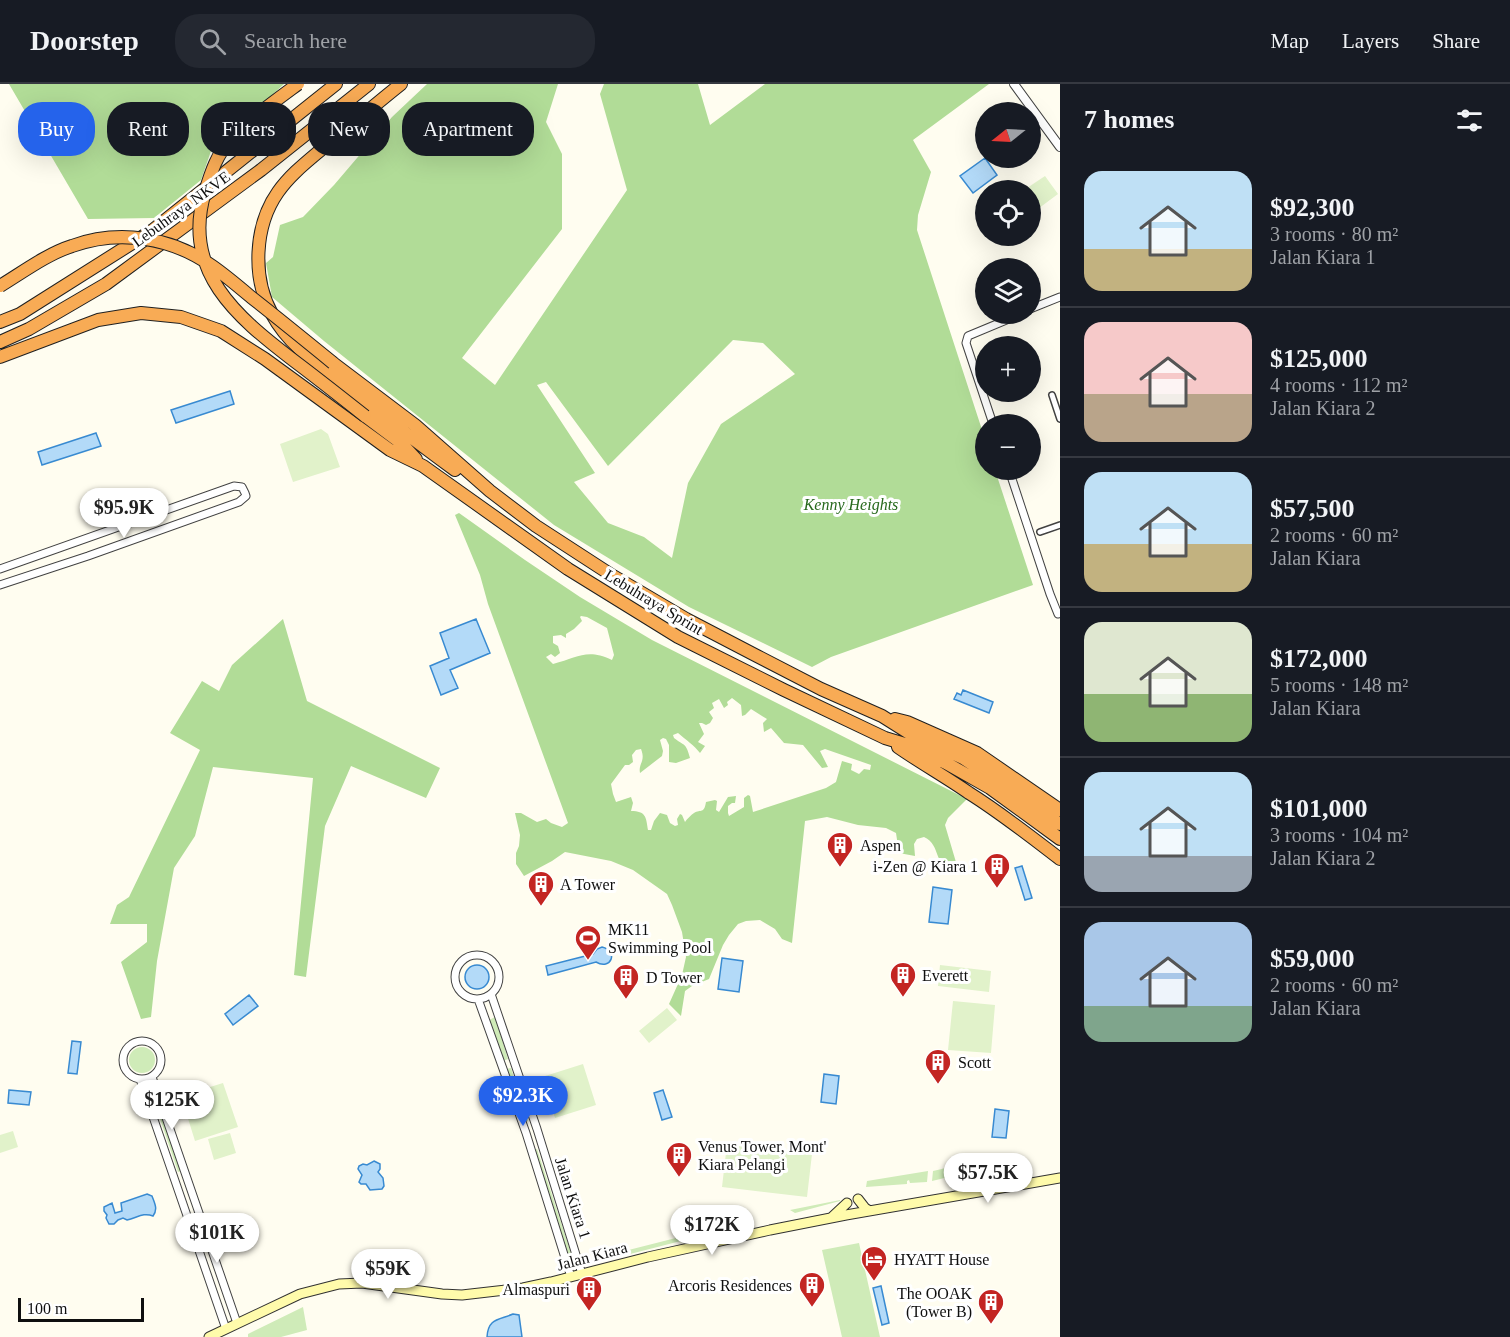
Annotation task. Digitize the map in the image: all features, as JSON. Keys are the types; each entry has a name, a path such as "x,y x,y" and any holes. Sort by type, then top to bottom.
{"highway":[{"path":"298,84 255,117 230,141 213,166 202,201 200,227 202,252 211,276 238,314 260,334 401,443 423,466"},
{"name":"Lebuhraya NKVE","path":"0,322 20,314 153,230 336,84"},
{"name":"Lebuhraya NKVE","path":"0,342 29,329 106,284 261,170 369,84"},
{"path":"401,84 297,170 277,193 264,219 258,250 263,294 272,314 286,334 304,353 455,470 490,491"},
{"path":"0,286 70,246 94,239 122,236 150,239 177,246 210,264 333,363 415,425 490,491"},
{"path":"0,357 98,320 141,313 181,317 221,331 265,359 390,450 423,466"},
{"name":"Lebuhraya Sprint","path":"423,466 567,569 678,637 885,738"},
{"name":"Lebuhraya Sprint","path":"490,491 536,526 613,576 686,619 821,689 882,716"},
{"path":"882,716 907,722 977,753 1060,810"},
{"path":"882,716 909,733 963,758 1060,824"},
{"path":"885,738 908,745 946,763 990,788 1060,839"},
{"path":"885,738 981,801 1060,859"}],"main road":[{"name":"Jalan Kiara","path":"209,1337 300,1294 339,1284 362,1283 462,1295 523,1287 648,1257 830,1218 1060,1178"},
{"path":"858,1199 870,1211"},
{"path":"830,1218 847,1203"}],"street":[{"path":"1014,84 1060,147"},
{"path":"1041,305 1060,297"},
{"path":"990,414 966,343 968,336 997,324"},
{"path":"1052,395 1060,419"},
{"path":"1012,480 1058,614"},
{"path":"0,569 234,486 242,487 246,496 239,502 0,585"},
{"path":"1040,532 1060,525"},
{"path":"477,955 495,964 498,982 491,994 478,999 465,996 460,991 455,978 460,964 465,959 477,955"},
{"name":"Jalan Kiara 1","path":"491,994 534,1118 582,1274"},
{"name":"Jalan Kiara 1","path":"478,999 528,1142 571,1277"},
{"path":"136,1041 149,1041 161,1055 160,1067 152,1077 140,1079 135,1078 125,1069 124,1052 136,1041"},
{"path":"152,1077 237,1323"},
{"path":"140,1079 226,1329"}],"green space":[{"path":"9,84 284,84 264,102 201,102 201,156 209,156 201,180 154,218 88,219 51,156 95,156 95,102 20,102"},
{"name":"Kenny Heights","path":"427,84 558,84 546,122 562,154 562,229 462,358 495,385 627,190 600,94 604,84 698,84 710,125 765,84 989,84 913,140 931,172 918,215 917,230 977,414 975,414 975,480 998,480 1033,585 831,657 812,667 689,607 554,525 272,297 266,263 273,257 280,225 303,217 359,156 390,156 390,119 402,108 402,156 534,156 534,102 408,102","holes":["733,340 763,343 795,374 721,424 688,483 672,558 644,537 608,523 574,482 595,473 537,385 546,382 608,466"]},
{"path":"1045,176 1058,194 1041,207 1041,180 1039,180"},
{"path":"321,429 328,434 340,467 293,482 280,444"},
{"path":"459,513 580,597 652,640 967,799 948,818 945,825 958,869 944,864 933,845 924,837 917,839 914,844 915,856 899,853 896,833 886,828 858,825 827,817 805,821 792,943 782,939 775,929 760,920 738,924 723,945 709,979 685,991 681,1016 669,1004 682,975 686,957 682,932 667,894 633,870 611,861 565,852 524,876 516,864 520,835 515,813 521,813 537,822 546,819 562,827 568,823 488,604 480,575 455,515","holes":["581,616 607,628 614,655 612,660 588,654 553,664 546,657 551,654 555,657 560,653 558,646 553,643 553,636 561,635 566,638 566,634 582,621","732,698 741,705 742,716 751,709 767,719 763,723 764,732 771,728 784,743 803,745 822,768 828,767 820,751 825,749 871,765 870,770 864,769 859,774 851,770 852,764 842,761 836,782 826,788 753,812 748,795 744,798 744,807 729,816 728,806 735,803 736,796 728,797 719,812 716,810 717,801 706,802 703,810 694,813 685,822 680,814 677,819 678,825 675,826 670,823 667,815 660,813 651,830 648,830 644,816 640,812 631,811 633,803 631,797 616,802 611,784 625,765 633,762 632,755 636,750 641,749 642,753 640,773 662,756 660,740 663,738 669,745 669,762 676,763 690,758 686,747 674,738 673,735 678,733 700,753 705,746 698,742 704,734 699,723 706,725 710,723 713,718 709,712 714,708 712,703 719,699 724,708"]},
{"path":"283,619 307,701 440,768 426,798 351,766 325,826 306,977 294,975 313,778 213,767 195,836 174,868 157,961 151,1017 141,1019 121,962 147,942 147,924 110,924 117,905 129,897 200,750 170,733 202,681 219,691 232,665"},
{"path":"940,965 991,971 989,992 938,986"},
{"path":"953,1001 995,1005 991,1053 948,1050"},
{"path":"667,1008 677,1020 649,1043 639,1031"},
{"path":"495,1017 508,1059 503,1061 489,1020"},
{"path":"142,1047 151,1051 155,1060 151,1069 142,1073 133,1069 129,1060 133,1051"},
{"path":"583,1064 596,1105 555,1118 542,1077"},
{"path":"511,1068 528,1121 523,1122 506,1069"},
{"path":"223,1083 238,1127 195,1141 181,1096"},
{"path":"153,1088 181,1171 178,1172 150,1089"},
{"path":"13,1131 18,1147 0,1153 0,1135"},
{"path":"230,1133 236,1153 214,1160 208,1139"},
{"path":"727,1144 812,1154 807,1197 722,1187"},
{"path":"537,1149 571,1253 567,1254 533,1150"},
{"path":"968,1161 965,1173 932,1181 933,1171"},
{"path":"928,1171 927,1182 910,1183 909,1180 907,1184 866,1187 867,1181"},
{"path":"840,1200 795,1213 790,1210"},
{"path":"750,1221 735,1227 603,1261 601,1257 731,1224"},
{"path":"859,1243 880,1337 842,1337 822,1250"},
{"path":"303,1307 307,1330 281,1337 248,1337 248,1334"}],"water":[{"path":"975,165 975,168 992,168 997,175 990,180 975,180 973,193 960,176"},
{"path":"230,391 234,404 176,423 171,410"},
{"path":"96,433 101,446 42,465 38,452"},
{"path":"476,619 490,653 450,670 458,688 441,695 430,666 449,658 440,633"},
{"path":"963,690 993,702 989,713 954,699 957,693 961,695"},
{"path":"1022,866 1032,898 1025,900 1015,868"},
{"path":"933,887 952,890 948,924 929,922"},
{"name":"MK11 Swimming Pool","path":"602,947 607,949 612,956 606,964 596,962 548,975 546,966 593,954"},
{"path":"722,958 743,961 739,992 718,989"},
{"path":"477,965 486,968 489,977 486,986 477,989 468,986 465,977 468,968"},
{"path":"249,995 258,1006 233,1025 225,1014"},
{"path":"72,1041 81,1042 77,1074 68,1073"},
{"path":"824,1074 839,1076 836,1104 821,1102"},
{"path":"9,1090 31,1092 29,1105 8,1103"},
{"path":"663,1090 672,1117 662,1120 654,1093"},
{"path":"995,1109 1009,1111 1006,1138 992,1137"},
{"path":"374,1161 380,1164 378,1172 383,1178 384,1186 382,1189 370,1190 366,1184 359,1182 362,1175 358,1169 363,1164 367,1165"},
{"path":"147,1194 152,1196 155,1204 153,1216 143,1215 127,1220 123,1218 114,1224 109,1224 104,1207 112,1203 115,1213 122,1211 121,1203"},
{"path":"881,1286 889,1323 882,1325 873,1288"},
{"path":"513,1314 519,1315 522,1337 487,1337 492,1323"}],"place":[{"name":"Aspen","path":"840,868"},
{"name":"i-Zen @ Kiara 1","path":"997,889"},
{"name":"A Tower","path":"541,907"},
{"name":"MK11 Swimming Pool","path":"588,961"},
{"name":"Everett","path":"903,998"},
{"name":"D Tower","path":"626,1000"},
{"name":"Scott","path":"938,1085"},
{"name":"Venus Tower, Mont' Kiara Pelangi","path":"679,1178"},
{"name":"HYATT House","path":"874,1282"},
{"name":"Arcoris Residences","path":"812,1308"},
{"name":"Almaspuri","path":"589,1312"},
{"name":"The OOAK (Tower B)","path":"991,1325"}]}
